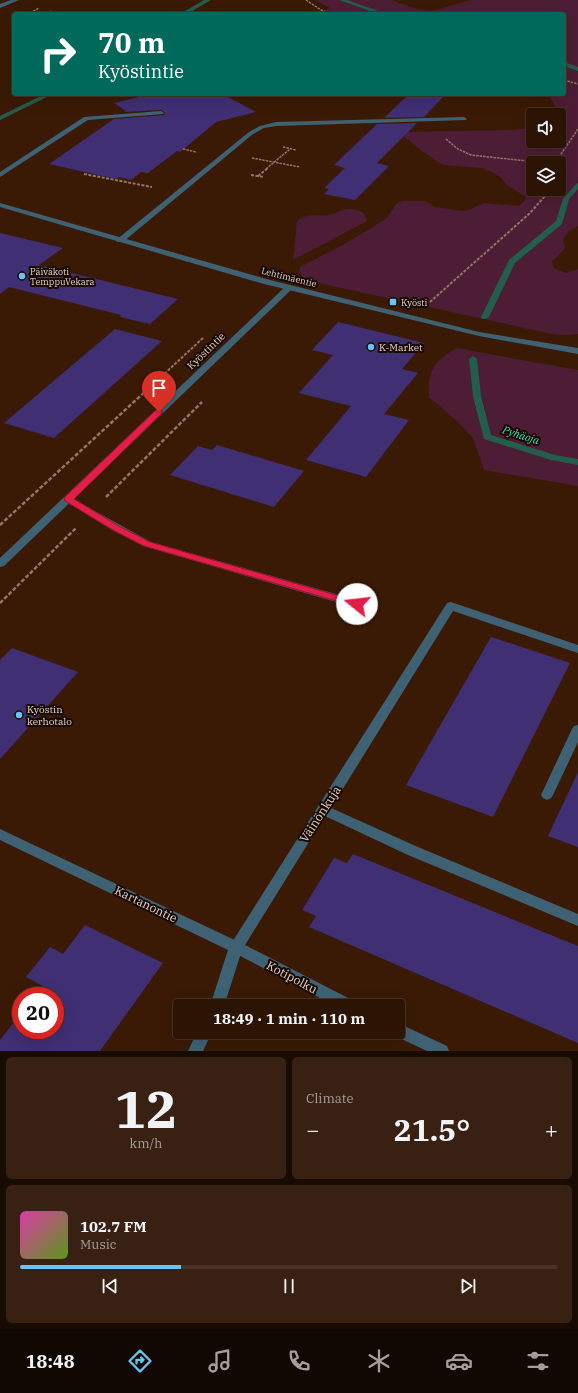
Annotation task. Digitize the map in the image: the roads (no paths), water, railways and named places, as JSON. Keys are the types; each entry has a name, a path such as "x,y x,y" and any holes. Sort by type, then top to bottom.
{"street":[{"path":"0,6 16,0"},
{"path":"0,175 86,118 161,113"},
{"path":"120,240 251,132 262,127 276,124 464,119"},
{"name":"Lehtimäentie","path":"0,205 289,288 479,334 578,351"},
{"name":"Kyöstintie","path":"0,564 289,288"},
{"path":"68,499 147,544 357,604"},
{"name":"Väinönkuja","path":"236,947 324,810 451,606 578,649"},
{"path":"547,795 578,729"},
{"path":"324,810 413,851 578,920"},
{"name":"Kartanontie","path":"0,834 236,947"},
{"path":"219,999 236,947"},
{"name":"Kotipolku","path":"236,947 335,999"},
{"path":"405,1033 442,1051"},
{"path":"196,1051 202,1039"}],"waterway":[{"path":"187,12 208,0"},
{"path":"342,0 378,12"},
{"name":"Pyhäoja","path":"566,65 578,69"},
{"path":"0,118 46,96"},
{"name":"Pyhäoja","path":"485,317 512,262 559,222 566,199 578,185"},
{"name":"Pyhäoja","path":"473,359 477,396 487,437 554,458 578,462"}],"place":[{"name":"Päiväkoti TemppuVekara","path":"22,276"},
{"name":"Kyösti","path":"393,302"},
{"name":"K-Market","path":"371,347"},
{"name":"Kyöstin kerhotalo","path":"19,715"}]}
